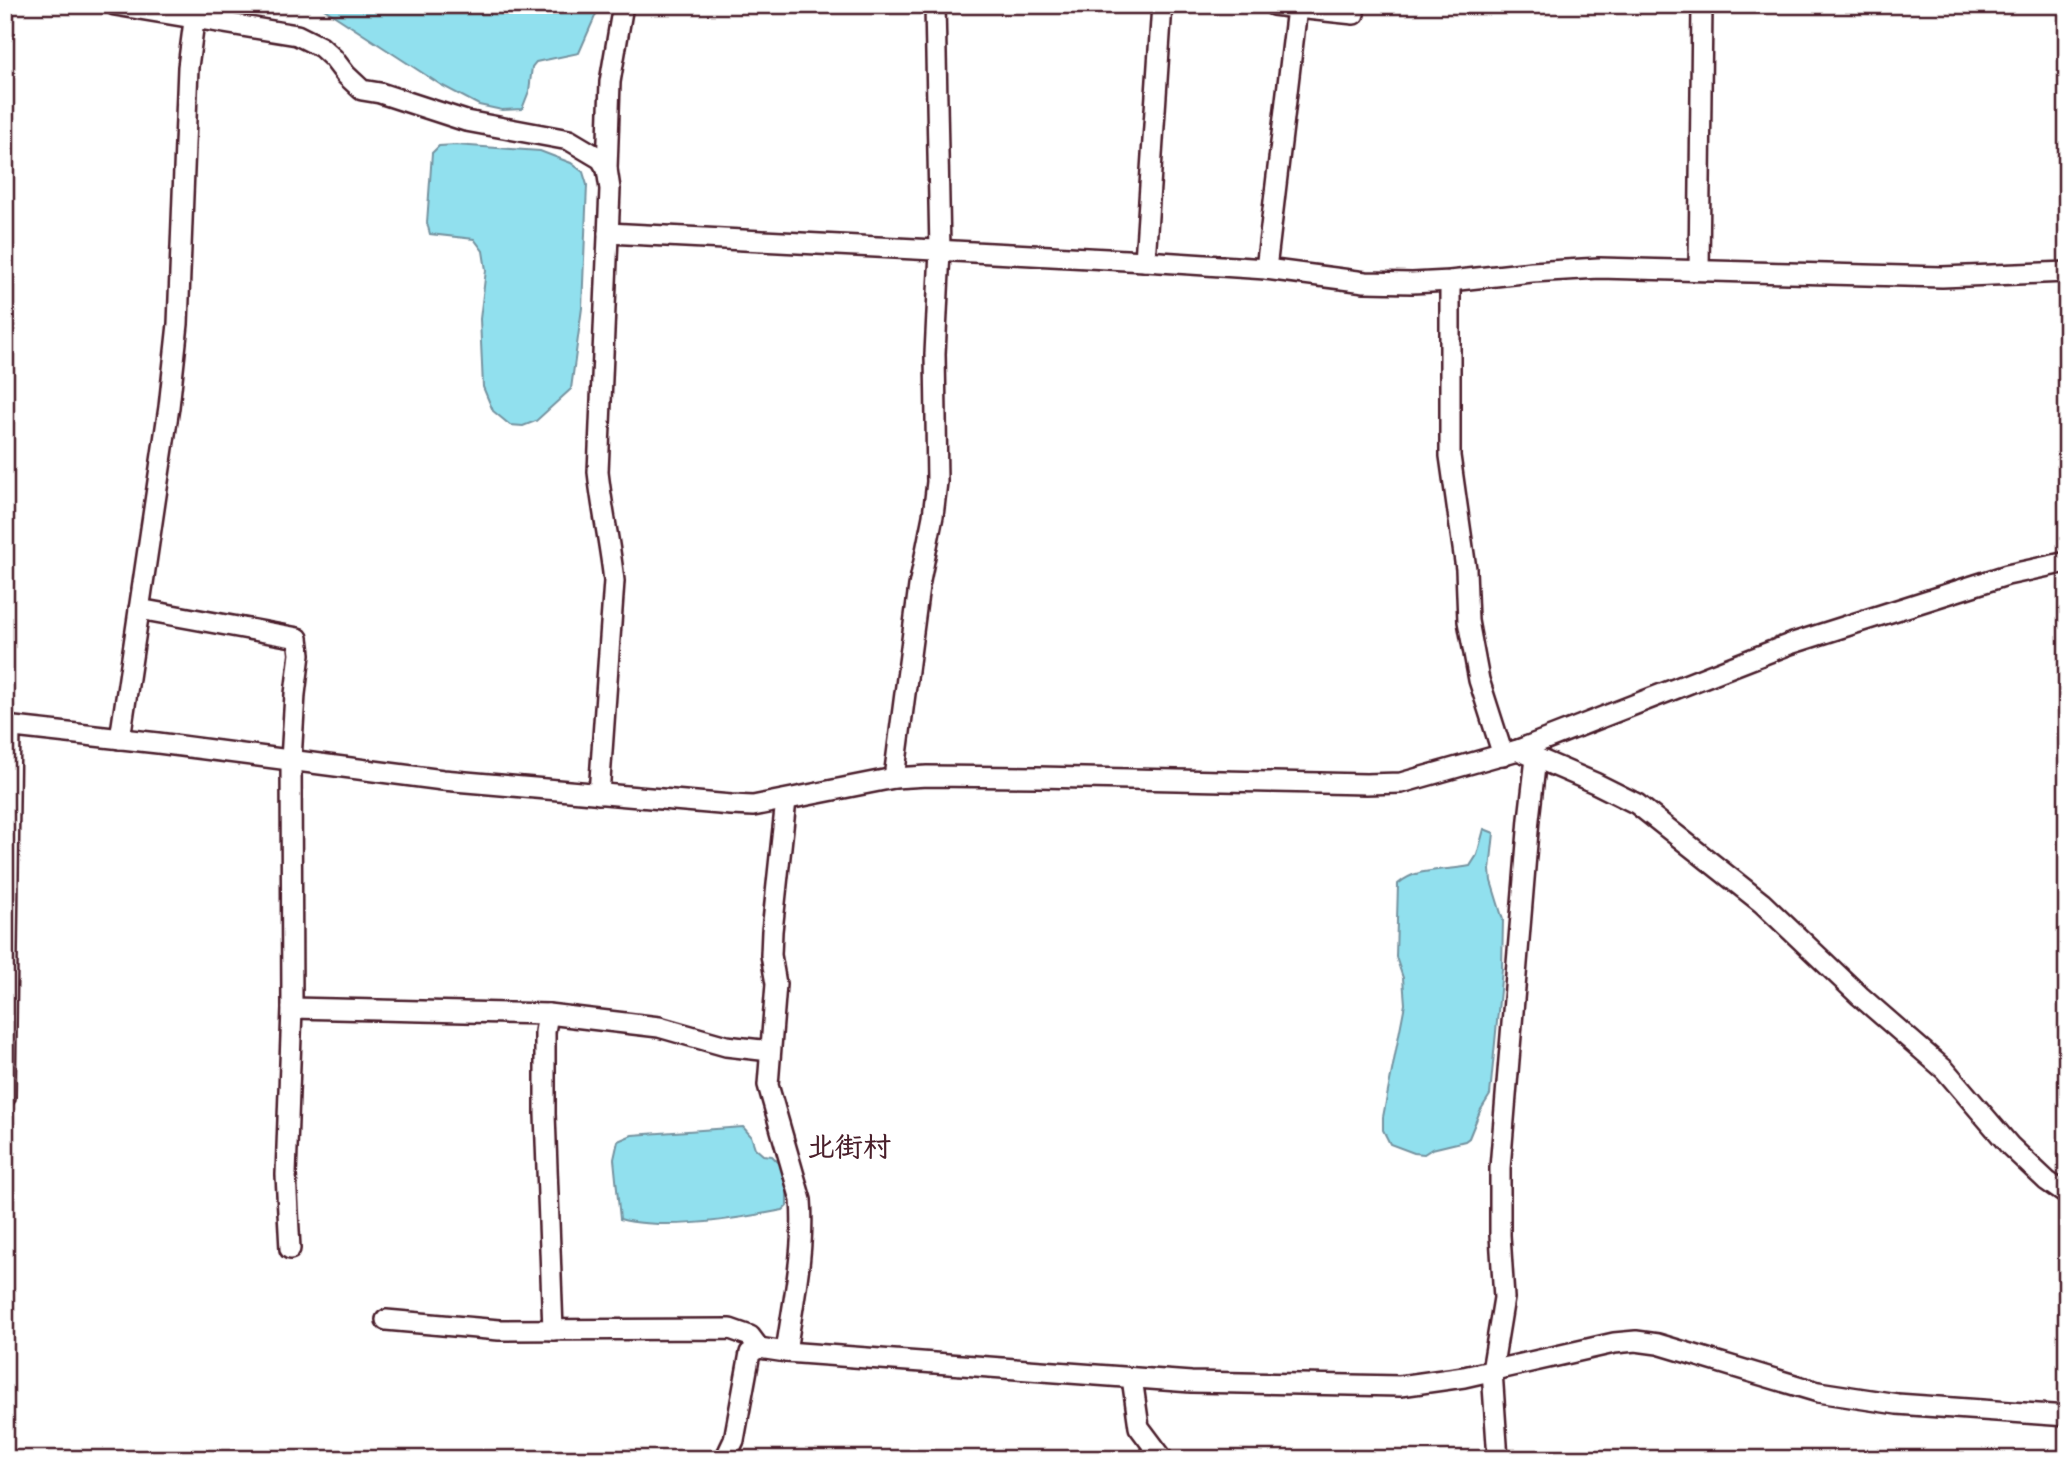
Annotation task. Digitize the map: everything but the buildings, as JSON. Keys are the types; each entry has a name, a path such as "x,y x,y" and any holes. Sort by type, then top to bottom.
{"street":[{"path":"115,5 195,12 297,35 321,47 362,90 380,93 466,121 569,140 601,159 607,169"},
{"path":"599,794 614,581 598,472 610,189 607,169 610,82 623,5"},
{"path":"894,778 919,586 937,482 935,354 940,251 935,5"},
{"path":"1145,261 1162,5"},
{"path":"1273,5 1354,14 1355,5"},
{"path":"1699,270 1702,5"},
{"path":"1266,269 1297,8"},
{"path":"120,739 169,407 178,324 188,67 195,12"},
{"path":"608,233 940,251 1026,253 1266,269 1365,282 1450,281 1599,268 1942,277 2067,272"},
{"path":"1450,281 1450,456 1466,569 1468,621 1479,680 1510,752"},
{"path":"5,1097 8,726 443,780 753,806 894,778 1038,777 1401,783 1510,752 1790,644 2007,575 2067,562"},
{"path":"139,609 298,638 300,654 291,760 292,1008 286,1175 290,1249"},
{"path":"1510,752 1536,758 1637,804 1762,903 1860,996 1945,1070 2010,1146 2047,1181 2067,1195"},
{"path":"1498,1459 1492,1371 1504,1298 1500,1168 1536,758"},
{"path":"786,800 772,931 771,955 776,984 768,1085 802,1200 801,1247 786,1352"},
{"path":"292,1008 548,1014 659,1027 726,1046 770,1051"},
{"path":"548,1014 545,1031 545,1114 553,1329"},
{"path":"386,1320 499,1330 730,1329 750,1336 759,1348"},
{"path":"725,1459 734,1440 750,1353 759,1348 1191,1382 1400,1386 1432,1383 1583,1349 1636,1341 1658,1344 1818,1392 1897,1404 2067,1416"},
{"path":"1132,1378 1139,1427 1163,1459"}],"water":[{"path":"318,5 600,5 579,53 536,62 532,67 529,91 522,109 502,110 479,105 441,85"},
{"path":"439,146 540,151 571,163 583,172 587,185 582,308 571,389 536,421 523,426 510,425 493,411 483,387 480,319 486,270 483,251 474,239 430,234 427,223 432,153"},
{"path":"1484,829 1494,833 1491,881 1503,920 1502,969 1490,1095 1469,1138 1424,1154 1414,1153 1390,1144 1383,1130 1383,1117 1405,1004 1403,978 1396,957 1398,884 1423,872 1470,866 1477,855"},
{"path":"743,1127 751,1136 755,1148 763,1155 772,1156 780,1164 787,1190 787,1206 783,1210 689,1223 658,1224 620,1219 614,1159 618,1141 632,1135"}],"district":[{"name":"北街村","path":"849,1147"}]}
